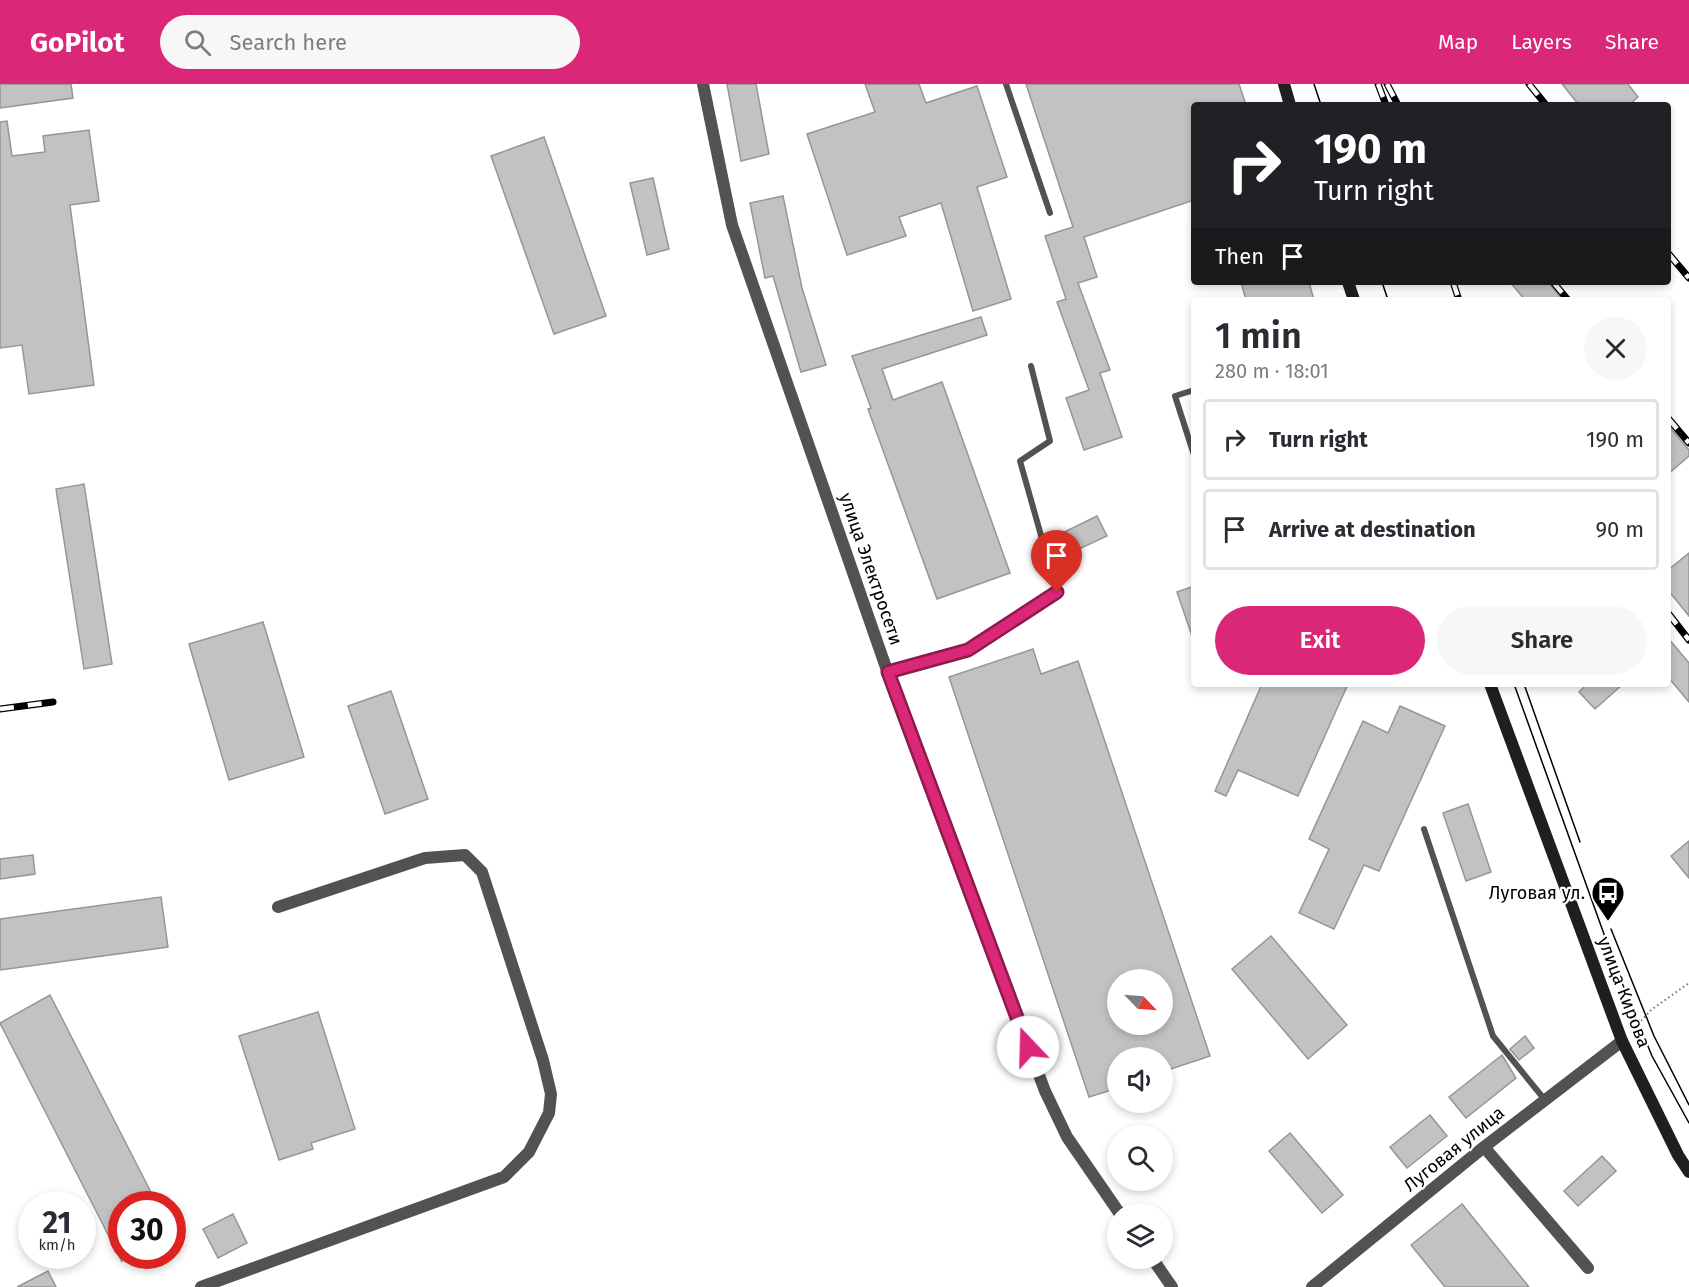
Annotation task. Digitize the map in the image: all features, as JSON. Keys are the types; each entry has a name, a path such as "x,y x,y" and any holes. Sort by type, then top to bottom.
{"main road":[{"path":"1284,84 1289,102"},
{"name":"улица Кирова","path":"1491,687 1622,1041 1678,1155 1689,1172"}],"street":[{"name":"улица Электросети","path":"703,84 732,225 888,672 1045,1091 1066,1137 1112,1203"},
{"path":"201,1287 504,1177 530,1152 549,1113 550,1094 543,1060 495,910 482,872 465,855 425,858 278,907"},
{"name":"Луговая улица","path":"1312,1287 1484,1147 1622,1041"},
{"path":"1484,1147 1588,1268"},
{"path":"1160,1269 1172,1287"}],"lane":[{"path":"1006,84 1050,213"},
{"path":"888,672 968,650 1057,592 1020,461 1050,441 1031,366"},
{"path":"1191,391 1175,396 1191,447"},
{"path":"1424,829 1493,1036 1545,1100"}],"path":[{"path":"1622,1041 1651,1010 1689,983"}],"building":[{"path":"0,84 71,84 73,98 0,108"},
{"path":"727,84 756,84 769,154 741,161"},
{"path":"865,84 919,84 926,103 977,86 1007,177 977,187 1011,299 973,311 941,203 899,217 906,236 847,255 807,134 875,112"},
{"path":"1026,84 1239,84 1245,102 1191,102 1191,201 1084,237 1097,277 1078,283 1110,370 1100,373 1122,437 1084,450 1066,398 1089,390 1057,302 1066,299 1045,236 1073,227"},
{"path":"1562,84 1628,84 1638,97 1632,102 1577,102"},
{"path":"7,121 12,156 45,152 43,136 89,130 99,201 70,205 94,385 29,394 22,345 0,348 0,122"},
{"path":"544,137 606,316 554,334 491,156"},
{"path":"653,178 669,249 647,255 630,183"},
{"path":"783,196 802,288 826,365 801,372 773,276 765,278 750,203"},
{"path":"1242,285 1310,285 1313,297 1245,297"},
{"path":"1512,285 1550,285 1560,297 1522,297"},
{"path":"981,317 987,335 882,369 893,400 942,382 1010,573 937,599 868,409 871,408 852,356"},
{"path":"1671,429 1689,450 1689,456 1671,471"},
{"path":"84,484 112,664 84,669 56,489"},
{"path":"1097,516 1107,536 1062,557 1052,538"},
{"path":"1689,553 1689,616 1671,594 1671,568"},
{"path":"1191,587 1191,633 1177,592"},
{"path":"263,622 304,757 229,780 189,644"},
{"path":"1671,642 1689,663 1689,702 1671,681"},
{"path":"1033,649 1041,674 1078,661 1210,1056 1173,1068 1173,1047 1107,1047 1107,1091 1089,1097 949,677"},
{"path":"1261,687 1347,687 1298,796 1238,770 1226,796 1215,791"},
{"path":"1584,687 1620,687 1595,709 1579,692"},
{"path":"391,691 428,799 385,814 348,706"},
{"path":"1400,706 1445,726 1379,871 1364,865 1334,929 1299,913 1329,849 1309,839 1363,721 1388,733"},
{"path":"1468,804 1491,872 1466,881 1443,813"},
{"path":"1689,841 1689,878 1671,856"},
{"path":"33,855 35,874 0,879 0,859"},
{"path":"161,897 168,947 0,970 0,919"},
{"path":"1271,936 1347,1025 1308,1059 1232,969"},
{"path":"50,995 150,1191 108,1191 108,1235 96,1211 96,1191 86,1191 0,1023"},
{"path":"318,1012 355,1129 311,1143 313,1149 279,1160 239,1036"},
{"path":"1525,1036 1534,1048 1519,1060 1510,1049"},
{"path":"1502,1055 1516,1078 1466,1118 1449,1097"},
{"path":"1430,1115 1447,1136 1407,1168 1390,1147"},
{"path":"1290,1133 1343,1195 1322,1213 1269,1151"},
{"path":"1602,1156 1616,1171 1578,1206 1564,1191"},
{"path":"1462,1204 1529,1287 1445,1287 1411,1245"},
{"path":"233,1214 247,1243 218,1258 203,1229"},
{"path":"48,1271 56,1287 17,1287"}],"tram line":[{"path":"1314,84 1320,102"},
{"path":"1383,285 1387,297"},
{"path":"1515,687 1618,973 1652,1056 1689,1123"},
{"path":"1525,687 1580,842"},
{"path":"1611,929 1654,1036 1689,1105"}],"railway":[{"path":"1378,84 1385,102"},
{"path":"1387,84 1396,102"},
{"path":"1529,84 1544,102"},
{"path":"1671,257 1689,278"},
{"path":"1454,285 1458,297"},
{"path":"1556,285 1566,297"},
{"path":"1671,422 1689,443"},
{"path":"1671,617 1689,640"},
{"path":"0,709 53,702"}],"place":[{"name":"Луговая ул.","path":"1608,922"}],"route":[{"path":"1028,1047 888,672 968,650 1057,592"}]}
